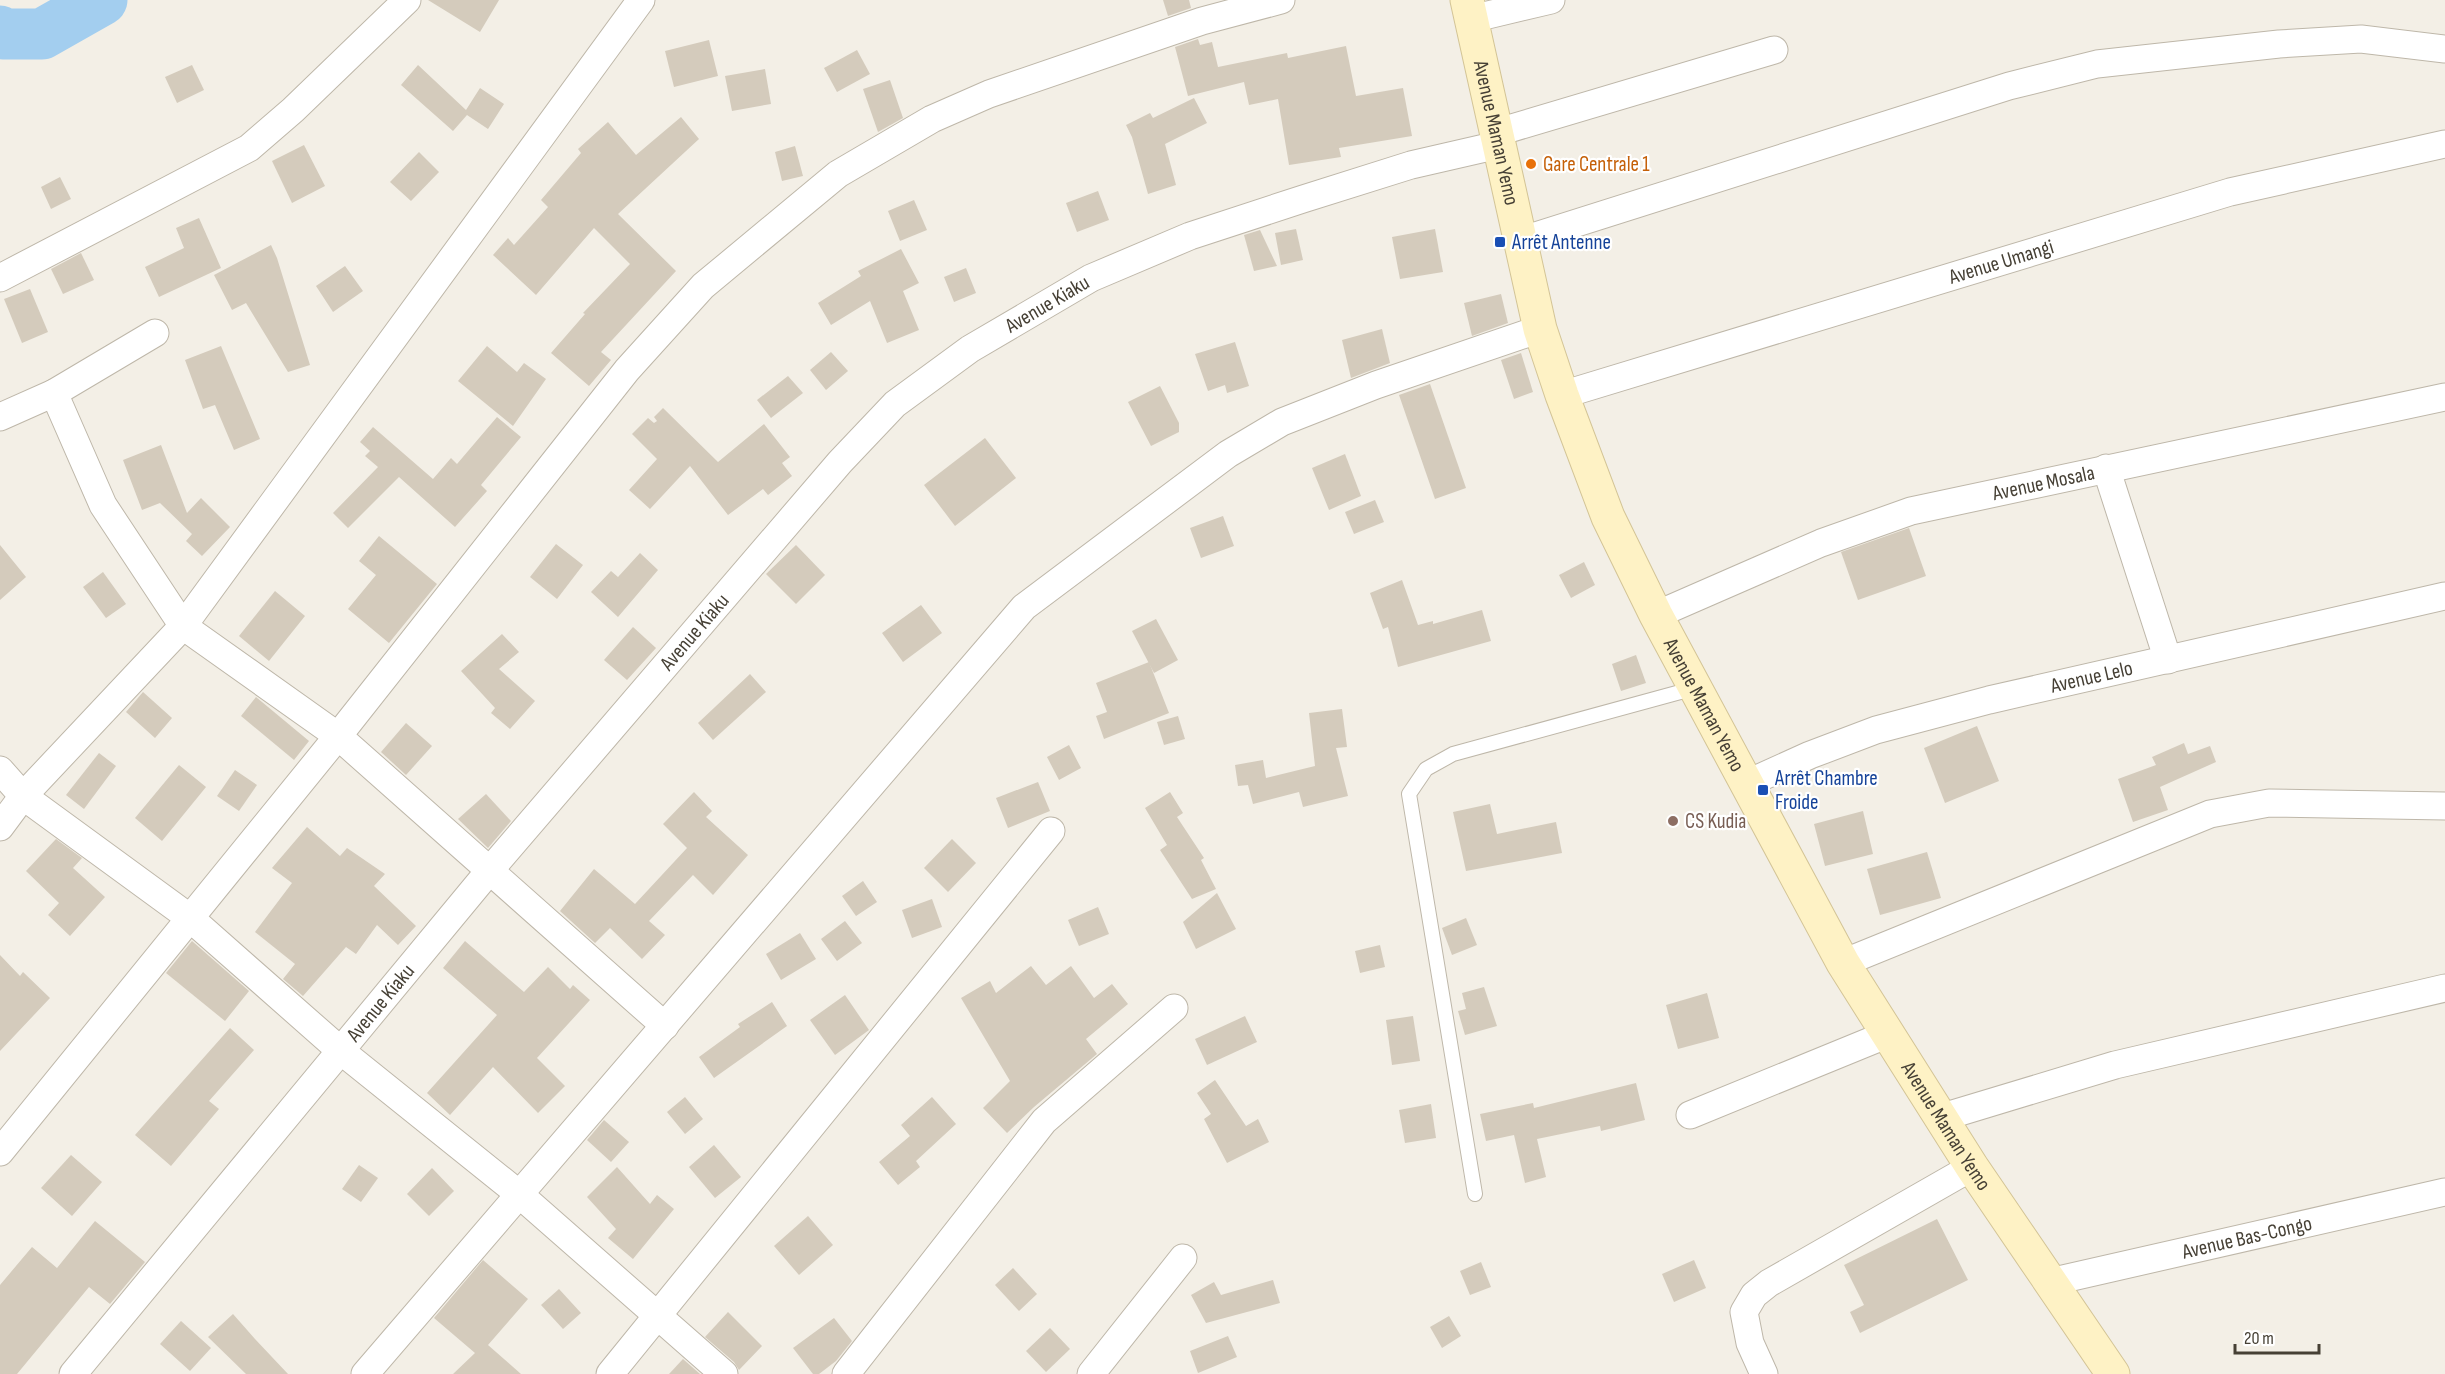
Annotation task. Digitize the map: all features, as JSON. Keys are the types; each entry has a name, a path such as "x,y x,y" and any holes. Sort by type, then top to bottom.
{"street":[{"path":"0,278 249,148 293,110 407,0"},
{"path":"0,826 23,796 183,626 641,0"},
{"path":"0,1152 338,736 627,370 703,286 838,174 932,119 989,94 1202,21 1281,0"},
{"path":"1469,10 1551,0"},
{"name":"Avenue Maman Yemo","path":"1469,10 1540,329 1608,518 1656,615 1843,963 1943,1117 1972,1167 2113,1374"},
{"path":"1520,241 2009,86 2097,64 2279,44 2361,39 2445,49"},
{"name":"Avenue Kiaku","path":"73,1374 490,870 840,462 895,404 970,350 1091,278 1191,236 1774,50"},
{"name":"Avenue Umangi","path":"1562,395 2230,192 2445,144"},
{"path":"365,1374 1024,607 1228,454 1282,422 1376,385 1540,329"},
{"path":"0,417 54,393 155,333"},
{"path":"54,393 103,505 183,626 338,736 665,1026"},
{"name":"Avenue Mosala","path":"1656,615 1821,543 1911,511 2445,397"},
{"path":"2106,468 2168,660"},
{"name":"Avenue Lelo","path":"1746,784 1810,755 1876,730 1989,700 2445,596"},
{"path":"0,770 23,796 190,918 341,1051 519,1194 724,1374"},
{"path":"1843,963 2210,814 2269,803 2445,806"},
{"path":"610,1374 1051,831"},
{"path":"1943,1117 2115,1065 2445,988"},
{"path":"846,1374 1044,1121 1174,1008"},
{"path":"1690,1115 1888,1034"},
{"path":"1764,1374 1750,1343 1744,1312 1754,1295 1769,1283 1972,1167"},
{"name":"Avenue Bas-Congo","path":"2050,1282 2445,1192"},
{"path":"1091,1374 1183,1258"}],"lane":[{"path":"1475,1194 1409,794 1426,769 1453,753 1695,688"}],"building":[{"path":"428,0 499,0 480,32"},
{"path":"1163,0 1189,0 1191,8 1168,16"},
{"path":"1198,39 1200,45 1212,42 1218,67 1287,53 1288,58 1346,46 1356,96 1403,88 1412,136 1339,148 1341,157 1289,165 1278,99 1249,105 1244,82 1188,96 1175,47"},
{"path":"709,40 718,76 674,87 665,51"},
{"path":"857,50 870,74 837,92 824,68"},
{"path":"192,65 204,90 177,103 165,77"},
{"path":"418,65 466,110 480,88 504,104 488,129 467,115 453,131 401,85"},
{"path":"765,69 771,104 732,111 725,76"},
{"path":"890,80 903,118 878,132 863,89"},
{"path":"1194,98 1207,123 1165,144 1176,185 1148,194 1132,137 1126,125 1150,113 1153,118"},
{"path":"681,117 699,139 618,214 676,271 601,352 611,360 589,386 551,353 585,314 583,313 630,264 594,228 536,295 493,255 508,238 514,245 548,207 541,200 581,153 578,149 608,122 636,155"},
{"path":"304,145 325,186 292,203 272,161"},
{"path":"795,146 803,176 782,181 775,152"},
{"path":"419,152 439,172 411,201 390,182"},
{"path":"60,177 71,199 51,209 41,187"},
{"path":"1098,191 1109,220 1077,232 1066,203"},
{"path":"914,200 927,230 900,241 888,211"},
{"path":"199,218 221,268 159,297 145,267 184,248 176,228"},
{"path":"1296,229 1303,260 1281,265 1275,233"},
{"path":"1435,229 1443,272 1400,279 1392,237"},
{"path":"1260,230 1277,266 1254,271 1244,235"},
{"path":"271,245 310,365 288,372 246,303 232,310 214,275"},
{"path":"901,249 919,283 903,291 919,330 887,343 870,301 831,325 818,303 861,276 858,271"},
{"path":"81,253 94,280 63,294 51,269"},
{"path":"345,266 363,291 333,312 316,286"},
{"path":"966,268 976,293 954,302 944,277"},
{"path":"30,289 48,332 22,343 4,299"},
{"path":"1501,294 1508,323 1472,336 1464,303"},
{"path":"1382,329 1390,363 1351,378 1342,340"},
{"path":"1235,342 1249,386 1227,393 1225,385 1208,391 1195,354"},
{"path":"221,346 260,439 234,450 215,405 203,409 185,360"},
{"path":"487,346 517,372 524,363 546,379 513,426 458,381"},
{"path":"831,352 848,371 826,390 810,370"},
{"path":"1521,353 1533,392 1514,399 1501,360"},
{"path":"788,376 803,393 771,418 757,400"},
{"path":"1430,384 1466,488 1435,499 1399,395"},
{"path":"1160,386 1179,423 1179,432 1151,446 1128,402"},
{"path":"663,408 718,462 764,424 790,457 782,463 792,476 768,495 763,489 728,515 690,466 650,509 629,490 657,459 632,434 648,418 654,423 657,421 654,417"},
{"path":"497,417 521,437 481,485 487,491 455,527 399,477 348,528 333,513 378,467 365,456 370,451 360,442 373,427 433,479 451,458 457,464"},
{"path":"985,438 1016,478 955,526 924,485"},
{"path":"161,445 187,513 201,498 230,527 202,556 186,541 192,534 160,503 142,510 123,460"},
{"path":"1345,454 1361,496 1329,510 1312,468"},
{"path":"1375,500 1384,522 1354,534 1345,512"},
{"path":"1223,516 1234,546 1201,558 1190,528"},
{"path":"1909,528 1926,576 1858,600 1841,552"},
{"path":"379,536 437,584 389,643 348,609 376,575 359,561"},
{"path":"556,544 583,565 557,599 530,577"},
{"path":"0,545 26,577 0,600"},
{"path":"796,545 825,575 796,604 766,574"},
{"path":"640,553 658,570 618,617 591,592 611,571 618,577"},
{"path":"1584,562 1595,585 1571,598 1559,575"},
{"path":"103,572 126,604 106,618 83,587"},
{"path":"1402,580 1418,625 1433,621 1433,624 1482,610 1491,641 1398,667 1388,627 1383,629 1370,593"},
{"path":"275,591 305,616 269,661 239,636"},
{"path":"921,605 942,633 903,662 882,633"},
{"path":"1156,619 1178,660 1154,673 1132,631"},
{"path":"633,627 656,648 627,680 604,660"},
{"path":"502,634 519,652 499,669 535,701 510,729 491,713 495,708 461,671"},
{"path":"1636,655 1646,683 1621,691 1612,664"},
{"path":"1149,662 1169,713 1104,739 1096,716 1107,712 1096,683"},
{"path":"750,674 766,692 713,740 698,723"},
{"path":"143,692 172,718 155,738 126,712"},
{"path":"256,697 309,741 294,760 241,716"},
{"path":"1342,709 1347,747 1336,748 1348,796 1303,807 1299,792 1253,804 1248,785 1238,786 1235,765 1263,760 1266,778 1315,766 1309,713"},
{"path":"1178,716 1185,739 1164,745 1157,722"},
{"path":"406,723 432,746 406,775 381,752"},
{"path":"1977,726 1999,781 1945,803 1924,748"},
{"path":"2184,743 2188,754 2210,746 2216,762 2160,787 2168,810 2133,822 2118,779 2156,765 2152,757"},
{"path":"1069,745 1081,768 1059,780 1047,757"},
{"path":"99,753 116,766 84,809 66,795"},
{"path":"179,765 206,787 162,841 135,818"},
{"path":"235,770 257,785 239,811 217,796"},
{"path":"1038,782 1050,811 1008,828 996,798"},
{"path":"694,792 712,811 706,817 748,855 713,895 693,875 649,921 665,935 642,959 610,928 595,943 560,911 594,869 635,904 687,848 663,824"},
{"path":"1170,792 1183,813 1177,817 1204,858 1201,860 1216,889 1192,899 1160,850 1167,845 1145,808"},
{"path":"486,794 511,821 488,848 458,819"},
{"path":"1490,804 1497,834 1556,822 1562,853 1466,871 1453,812"},
{"path":"1863,811 1873,854 1825,866 1814,824"},
{"path":"307,827 340,856 347,848 385,874 374,886 416,926 398,945 377,925 356,954 346,947 303,996 283,979 295,964 255,932 292,883 272,868"},
{"path":"56,839 82,858 73,868 105,897 70,936 48,915 59,903 26,871"},
{"path":"952,839 976,863 948,892 924,868"},
{"path":"1927,852 1941,898 1880,915 1867,869"},
{"path":"863,881 877,902 856,916 842,896"},
{"path":"1217,893 1236,929 1196,949 1183,922"},
{"path":"932,899 942,927 912,938 902,910"},
{"path":"1098,907 1109,934 1079,946 1068,920"},
{"path":"1466,918 1477,945 1452,955 1442,928"},
{"path":"845,921 862,943 837,961 821,939"},
{"path":"800,933 816,959 781,980 766,954"},
{"path":"192,941 249,991 225,1021 166,973"},
{"path":"465,941 524,992 548,967 570,989 573,985 590,1000 537,1058 565,1086 538,1113 493,1067 450,1115 427,1093 497,1015 443,968"},
{"path":"1380,945 1385,967 1360,973 1355,951"},
{"path":"0,955 20,976 23,972 50,998 0,1051"},
{"path":"1031,966 1046,985 1071,966 1094,998 1112,984 1128,1004 1086,1039 1097,1054 1007,1133 983,1108 1010,1081 961,998 990,981 996,993"},
{"path":"1484,987 1497,1026 1465,1035 1458,1011 1466,1009 1462,993"},
{"path":"1707,993 1719,1038 1678,1049 1666,1005"},
{"path":"845,995 869,1030 835,1055 810,1020"},
{"path":"772,1002 787,1026 714,1078 699,1057 740,1027 738,1024"},
{"path":"1245,1016 1257,1042 1207,1065 1195,1039"},
{"path":"1413,1016 1420,1061 1392,1065 1386,1020"},
{"path":"230,1028 254,1050 209,1101 219,1109 171,1166 135,1135"},
{"path":"1215,1080 1246,1126 1258,1119 1269,1142 1227,1163 1204,1119 1211,1114 1197,1093"},
{"path":"1636,1083 1645,1120 1601,1131 1600,1126 1537,1139 1546,1177 1525,1183 1514,1135 1486,1141 1480,1114 1533,1103 1534,1108"},
{"path":"685,1097 703,1119 685,1134 667,1112"},
{"path":"932,1097 956,1124 916,1161 920,1167 898,1185 879,1162 910,1136 901,1125"},
{"path":"1431,1104 1436,1138 1405,1143 1399,1110"},
{"path":"604,1120 629,1142 611,1162 587,1140"},
{"path":"714,1145 741,1177 715,1198 689,1167"},
{"path":"71,1155 102,1182 72,1216 41,1188"},
{"path":"359,1165 378,1178 361,1202 342,1189"},
{"path":"617,1167 650,1204 657,1195 674,1209 633,1259 608,1238 616,1229 587,1197"},
{"path":"432,1168 454,1191 429,1216 407,1194"},
{"path":"808,1216 833,1245 799,1275 774,1246"},
{"path":"1937,1219 1968,1280 1860,1333 1850,1312 1864,1305 1844,1265"},
{"path":"95,1221 145,1262 110,1304 89,1287 17,1374 0,1374 0,1285 32,1247 57,1268"},
{"path":"483,1260 528,1299 488,1345 521,1374 453,1374 475,1353 434,1318"},
{"path":"1694,1260 1706,1288 1674,1302 1662,1274"},
{"path":"1481,1262 1491,1287 1470,1295 1460,1271"},
{"path":"1013,1268 1037,1294 1019,1311 995,1285"},
{"path":"1273,1280 1280,1303 1206,1323 1191,1295 1214,1282 1221,1295"},
{"path":"559,1289 581,1313 563,1329 541,1305"},
{"path":"728,1312 762,1346 739,1370 734,1362 705,1337"},
{"path":"233,1314 288,1374 246,1374 208,1337"},
{"path":"1449,1316 1461,1336 1442,1348 1430,1327"},
{"path":"834,1318 852,1341 836,1361 819,1374 813,1374 793,1348"},
{"path":"181,1321 211,1348 190,1371 160,1344"},
{"path":"1050,1328 1070,1349 1046,1372 1026,1351"},
{"path":"1228,1336 1237,1357 1198,1373 1190,1351"},
{"path":"683,1359 700,1374 669,1374"}],"waterway":[{"path":"0,31 3,34 42,34 102,0"}],"place":[{"name":"Gare Centrale 1","path":"1531,164"},
{"name":"Arrêt Antenne","path":"1500,242"},
{"name":"Arrêt Chambre Froide","path":"1763,790"},
{"name":"CS Kudia","path":"1673,821"}]}
